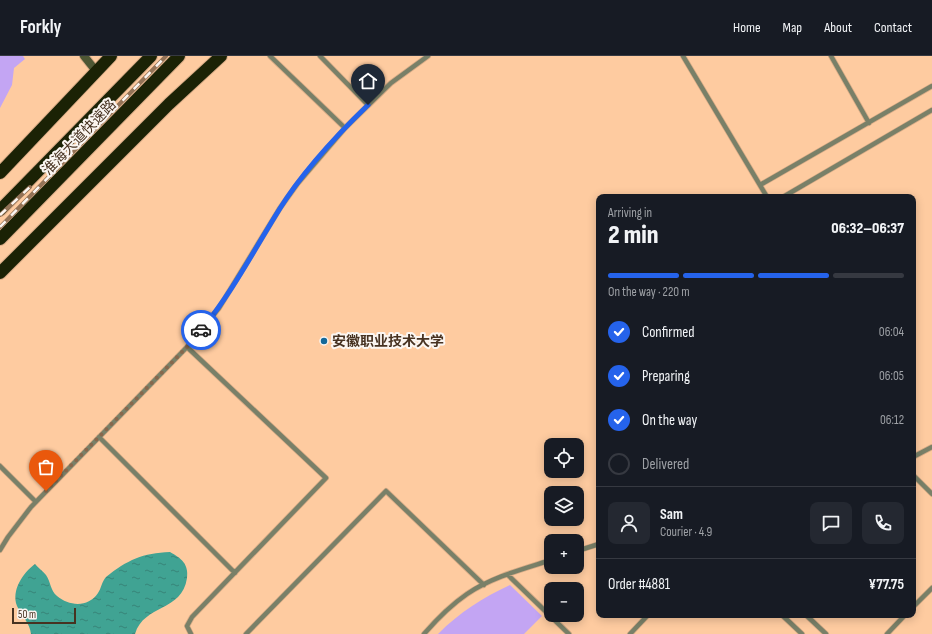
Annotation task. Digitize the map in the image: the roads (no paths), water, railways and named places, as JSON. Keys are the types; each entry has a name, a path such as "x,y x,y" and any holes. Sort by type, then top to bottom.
{"highway":[{"name":"淮海大道快速路","path":"0,210 150,56"},
{"name":"淮海大道快速路","path":"0,239 179,56"},
{"path":"0,273 168,104 211,56"},
{"path":"168,104 222,56"},
{"path":"0,173 96,72 108,57"}],"main road":[{"path":"84,56 96,72"}],"lane":[{"path":"270,56 345,128"},
{"path":"320,56 368,105"},
{"path":"0,550 8,537 36,502 187,347 219,308 280,208 298,183 345,128 391,83 428,56"},
{"path":"683,56 765,194"},
{"path":"831,56 869,123"},
{"path":"760,185 932,86"},
{"path":"788,194 932,110"},
{"path":"187,347 326,478 189,620 187,626 192,634"},
{"path":"100,438 235,573"},
{"path":"916,455 932,447"},
{"path":"0,466 36,502"},
{"path":"916,479 932,494"},
{"path":"246,634 386,491 484,585"},
{"path":"584,549 596,545"},
{"path":"424,634 452,606 468,593 508,575 544,562"},
{"path":"508,575 569,634"},
{"path":"916,604 932,588"},
{"path":"630,634 645,618"},
{"path":"785,618 802,634"},
{"path":"809,618 826,634"},
{"path":"887,634 903,618"}],"water":[{"path":"170,552 181,559 187,569 187,578 184,589 171,603 146,617 140,624 135,634 31,634 27,623 17,606 16,594 19,582 26,572 35,564 46,575 53,591 57,596 67,602 78,604 94,598 106,577 128,562 143,556"}],"railway":[{"path":"0,227 166,56"},
{"path":"0,215 30,187"}],"place":[{"name":"安徽职业技术大学","path":"324,341"}]}
